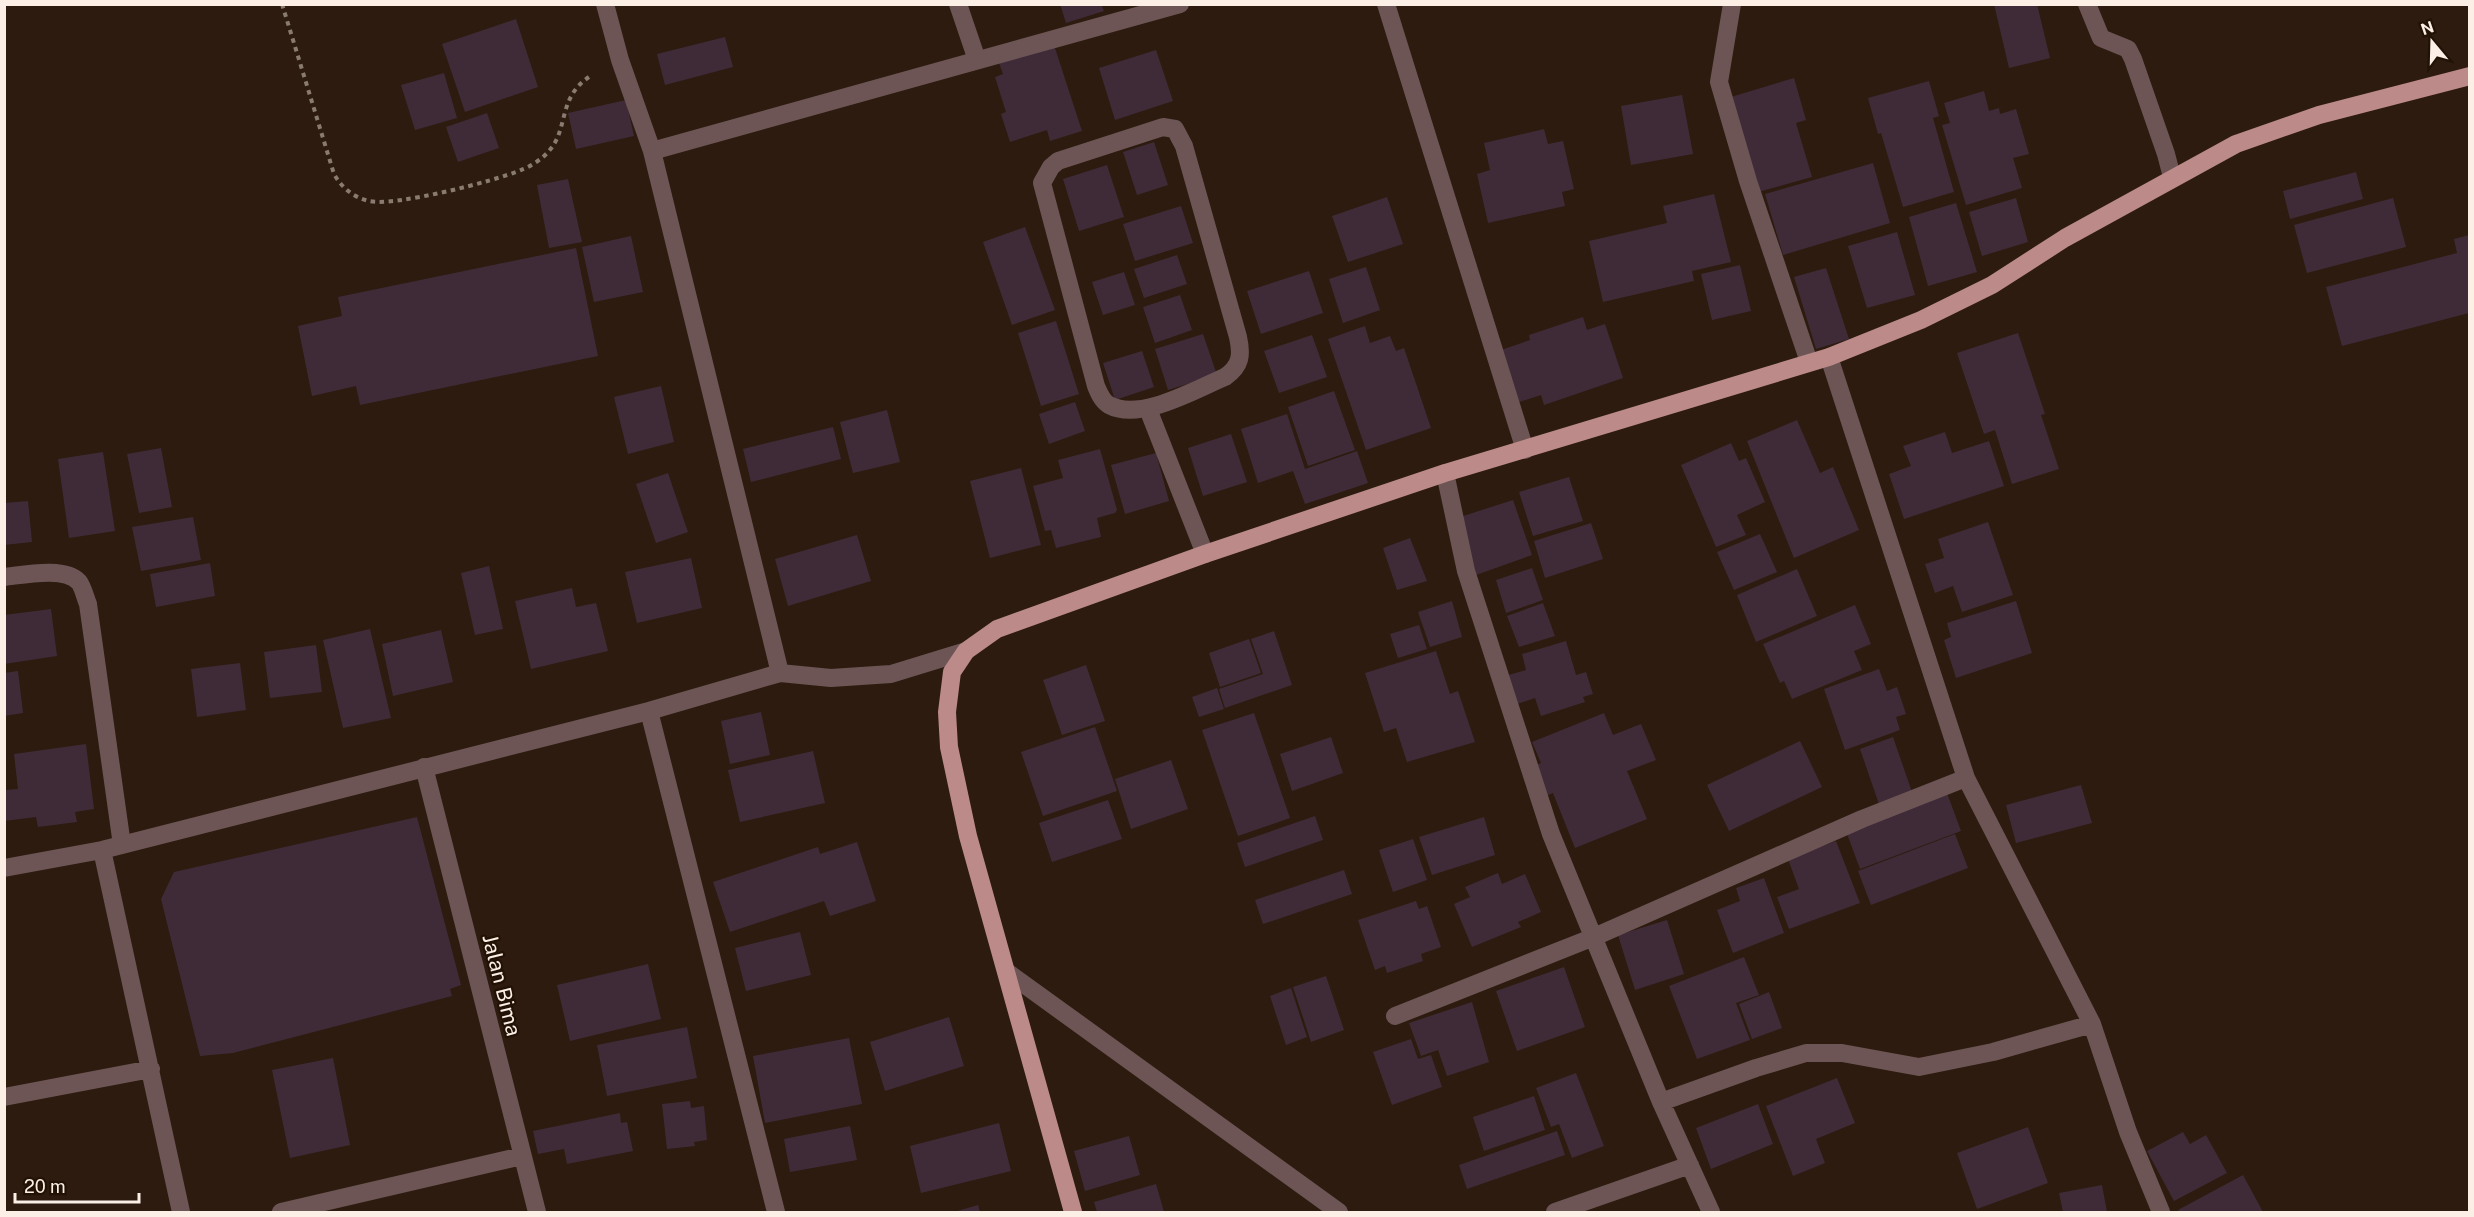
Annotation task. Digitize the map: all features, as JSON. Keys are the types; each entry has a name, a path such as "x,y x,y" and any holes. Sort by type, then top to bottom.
{"main road":[{"path":"1073,1212 968,836 949,747 947,712 952,672 966,651 997,629 1205,554 1445,473 1828,357 1921,320 1992,285 2065,238 2172,177 2236,144 2319,116 2469,76"}],"street":[{"path":"605,4 620,60 652,151 780,673"},
{"path":"958,4 977,60"},
{"path":"652,151 1180,4"},
{"path":"1386,4 1526,450"},
{"path":"1731,4 1719,82 1748,181 1809,362"},
{"path":"2087,4 2101,39 2128,49 2133,59 2172,177"},
{"path":"1163,127 1175,129 1184,146 1241,351 1237,366 1225,377 1148,409 1127,409 1110,405 1102,399 1093,375 1042,183 1051,167 1058,161 1163,127"},
{"path":"1828,357 1966,778 2092,1024 2128,1132 2161,1212"},
{"path":"1148,409 1205,554"},
{"path":"1445,473 1466,571 1551,834 1661,1102 1711,1212"},
{"path":"4,577 66,573 79,582 88,604 122,845"},
{"path":"4,868 122,845 650,711 780,673 831,678 891,674 966,651"},
{"path":"650,711 776,1212"},
{"name":"Jalan Bima","path":"424,768 537,1212"},
{"path":"1395,1016 1594,937 1862,819 1966,778"},
{"path":"102,850 152,1069 181,1212"},
{"path":"1007,972 1339,1212"},
{"path":"1661,1102 1806,1053 1842,1053 1919,1067 1993,1052 2092,1024"},
{"path":"4,1097 152,1069"},
{"path":"281,1212 522,1156"},
{"path":"1556,1212 1689,1165"}],"path":[{"path":"282,4 334,174 342,188 369,201 400,200 523,170 546,154 553,145 561,128 563,112 572,94 588,77 620,60"}],"building":[{"path":"1060,4 1101,4 1104,11 1066,23"},
{"path":"1994,4 2037,4 2050,58 2009,68"},
{"path":"516,19 538,87 465,112 442,44"},
{"path":"725,37 733,67 665,85 657,54"},
{"path":"1054,45 1082,131 1050,141 1047,130 1010,142 1001,114 1006,112 995,77 1003,74 999,63"},
{"path":"1156,50 1173,101 1115,120 1099,68"},
{"path":"444,73 457,118 415,130 401,85"},
{"path":"1794,78 1806,120 1796,123 1812,177 1758,192 1731,97"},
{"path":"1929,81 1939,116 1933,118 1954,192 1903,207 1868,98"},
{"path":"1984,91 1989,111 1999,108 2000,114 2016,109 2029,154 2013,158 2022,188 1966,205 1942,125 1950,123 1944,103"},
{"path":"1682,95 1693,154 1631,165 1621,106"},
{"path":"626,100 634,136 576,149 568,113"},
{"path":"487,113 499,148 458,162 446,127"},
{"path":"1544,129 1548,144 1563,141 1574,189 1562,192 1565,206 1488,223 1477,174 1490,170 1484,143"},
{"path":"1154,142 1168,185 1137,195 1123,152"},
{"path":"1873,163 1890,223 1783,255 1765,194"},
{"path":"1107,165 1124,217 1079,231 1063,179"},
{"path":"2356,172 2363,199 2290,219 2283,191"},
{"path":"568,179 582,242 549,248 537,185"},
{"path":"1714,194 1731,262 1692,271 1694,281 1603,302 1589,241 1667,223 1663,206"},
{"path":"1387,197 1403,244 1348,262 1332,216"},
{"path":"2016,198 2028,242 1982,256 1969,212"},
{"path":"2393,198 2406,247 2307,273 2294,225"},
{"path":"1956,203 1977,272 1928,286 1909,217"},
{"path":"1181,206 1193,243 1135,261 1123,224"},
{"path":"1025,227 1055,310 1012,325 983,242"},
{"path":"1897,232 1915,295 1867,308 1848,246"},
{"path":"2469,235 2469,313 2342,346 2326,287 2457,253 2454,239"},
{"path":"631,236 643,292 594,302 582,247"},
{"path":"576,248 598,356 360,405 356,386 312,396 298,326 342,316 338,297"},
{"path":"1177,255 1187,284 1144,298 1134,269"},
{"path":"1740,265 1751,311 1712,320 1701,274"},
{"path":"1366,267 1380,310 1343,323 1329,279"},
{"path":"1826,268 1849,339 1816,349 1794,277"},
{"path":"1309,271 1323,313 1261,334 1247,291"},
{"path":"1124,272 1135,305 1103,315 1092,282"},
{"path":"1180,295 1192,330 1155,343 1143,307"},
{"path":"1583,317 1587,330 1605,324 1623,378 1544,405 1541,395 1519,402 1501,350 1530,340 1529,335"},
{"path":"1056,321 1079,394 1041,406 1018,333"},
{"path":"1365,326 1370,343 1390,336 1396,351 1404,348 1431,428 1366,450 1328,339"},
{"path":"2018,333 2045,414 2041,415 2059,469 2012,484 1995,430 1984,434 1957,353"},
{"path":"1203,334 1217,375 1168,390 1155,349"},
{"path":"1312,335 1327,377 1279,393 1264,351"},
{"path":"1142,351 1154,387 1115,400 1103,363"},
{"path":"661,386 674,442 628,454 614,397"},
{"path":"1334,391 1355,450 1308,466 1288,407"},
{"path":"1075,402 1085,431 1049,444 1039,414"},
{"path":"887,410 900,462 853,473 840,422"},
{"path":"1287,414 1305,469 1357,451 1368,483 1305,504 1293,471 1258,483 1241,429"},
{"path":"1797,420 1820,473 1833,467 1859,530 1794,558 1747,441"},
{"path":"833,427 841,459 751,482 743,449"},
{"path":"1945,432 1952,453 1989,441 2004,486 1904,519 1889,474 1911,466 1903,446"},
{"path":"1231,434 1247,482 1203,496 1188,448"},
{"path":"1731,443 1739,461 1746,458 1765,502 1737,515 1746,535 1716,547 1681,465"},
{"path":"161,448 172,507 139,513 127,454"},
{"path":"1100,449 1117,510 1115,513 1097,518 1101,537 1056,548 1051,530 1045,531 1033,486 1063,478 1058,460"},
{"path":"103,452 115,531 69,538 58,459"},
{"path":"1156,453 1169,501 1125,514 1111,465"},
{"path":"1021,468 1041,545 990,558 970,481"},
{"path":"668,473 688,532 656,543 636,484"},
{"path":"1569,477 1583,521 1533,536 1519,492"},
{"path":"1513,500 1532,555 1476,575 1457,518"},
{"path":"28,501 32,542 4,545 4,503"},
{"path":"193,517 201,560 141,571 132,527"},
{"path":"1988,522 2013,595 1962,612 1953,586 1935,593 1925,564 1944,558 1938,539"},
{"path":"1591,523 1603,559 1545,578 1534,541"},
{"path":"1760,534 1777,572 1734,590 1717,552"},
{"path":"857,535 871,581 788,606 775,559"},
{"path":"1410,538 1427,581 1397,590 1383,548"},
{"path":"691,558 702,608 637,623 625,572"},
{"path":"210,563 215,596 156,607 150,574"},
{"path":"489,566 503,629 475,635 461,573"},
{"path":"1532,568 1543,600 1506,613 1496,580"},
{"path":"1797,569 1817,616 1756,642 1737,595"},
{"path":"572,588 576,607 596,603 608,651 531,669 515,601"},
{"path":"1452,601 1462,637 1430,647 1418,612"},
{"path":"2016,601 2032,653 1956,678 1944,640 1951,637 1947,623"},
{"path":"1543,603 1555,636 1519,647 1507,616"},
{"path":"1855,605 1871,644 1854,651 1862,670 1792,699 1784,681 1780,683 1763,644"},
{"path":"51,609 57,656 4,664 4,615"},
{"path":"1419,625 1427,649 1398,658 1390,634"},
{"path":"370,629 391,718 343,728 323,640"},
{"path":"441,630 453,682 393,696 382,644"},
{"path":"1274,631 1292,685 1225,708 1219,689 1263,674 1251,639"},
{"path":"1249,639 1261,673 1220,687 1209,653"},
{"path":"1566,641 1576,675 1586,672 1593,694 1583,697 1585,702 1541,716 1535,698 1514,705 1505,676 1526,670 1522,654"},
{"path":"316,645 322,692 270,698 264,652"},
{"path":"1436,651 1450,694 1458,691 1475,742 1407,762 1396,728 1384,732 1365,673"},
{"path":"240,663 246,710 197,717 191,669"},
{"path":"1086,665 1105,721 1062,735 1043,680"},
{"path":"1879,669 1887,691 1897,687 1906,714 1896,717 1900,730 1845,750 1824,689"},
{"path":"18,671 23,713 4,716 4,673"},
{"path":"1217,688 1224,709 1199,717 1192,697"},
{"path":"761,712 770,755 730,764 721,721"},
{"path":"1254,713 1290,818 1238,836 1202,730"},
{"path":"1604,713 1613,735 1641,724 1656,760 1627,771 1647,819 1575,848 1553,793 1543,797 1531,767 1541,763 1532,742"},
{"path":"1095,727 1117,791 1043,816 1021,752"},
{"path":"1331,737 1343,773 1292,791 1280,754"},
{"path":"1893,737 1913,795 1880,807 1860,749"},
{"path":"1800,741 1822,787 1729,831 1707,785"},
{"path":"86,744 94,809 75,812 77,822 38,827 36,817 4,821 4,790 18,789 14,754"},
{"path":"813,751 825,803 740,822 728,770"},
{"path":"1171,760 1188,809 1131,829 1115,779"},
{"path":"2081,785 2092,823 2016,843 2006,805"},
{"path":"1947,793 1961,831 1860,869 1846,831"},
{"path":"1108,800 1122,839 1052,862 1039,823"},
{"path":"1315,816 1323,840 1245,867 1237,843"},
{"path":"417,817 461,985 450,989 452,996 233,1053 200,1056 161,899 174,872"},
{"path":"1484,817 1495,855 1432,875 1419,837"},
{"path":"1955,834 1968,868 1871,905 1858,871"},
{"path":"1413,839 1427,880 1393,892 1379,850"},
{"path":"1836,841 1860,903 1789,929 1777,897 1799,889 1788,859"},
{"path":"857,842 876,901 830,916 824,901 730,932 713,882 818,847 820,854"},
{"path":"1344,870 1352,894 1263,924 1255,900"},
{"path":"1498,873 1502,884 1525,874 1541,912 1518,922 1521,927 1472,947 1454,904 1470,897 1465,887"},
{"path":"1764,878 1784,933 1733,953 1717,910 1740,901 1736,888"},
{"path":"1416,901 1419,909 1427,906 1441,947 1421,954 1423,961 1387,973 1385,966 1375,970 1358,920"},
{"path":"1667,920 1684,974 1635,990 1618,935"},
{"path":"800,932 811,975 746,991 735,948"},
{"path":"1744,957 1759,995 1736,1003 1750,1040 1697,1059 1669,986"},
{"path":"648,964 661,1019 570,1041 557,985"},
{"path":"1564,967 1585,1027 1517,1051 1496,991"},
{"path":"1326,976 1344,1030 1311,1042 1293,987"},
{"path":"1291,988 1307,1037 1286,1045 1270,996"},
{"path":"1769,992 1782,1028 1752,1039 1739,1004"},
{"path":"1472,1002 1489,1062 1447,1076 1438,1050 1421,1056 1409,1023"},
{"path":"949,1017 964,1066 885,1091 870,1042"},
{"path":"687,1027 697,1078 607,1096 597,1045"},
{"path":"849,1038 862,1104 765,1123 753,1056"},
{"path":"1411,1039 1418,1059 1431,1055 1442,1087 1392,1105 1373,1052"},
{"path":"333,1058 350,1145 290,1158 272,1070"},
{"path":"1576,1073 1604,1146 1572,1158 1559,1124 1551,1127 1536,1088"},
{"path":"1837,1078 1855,1123 1816,1139 1825,1163 1793,1176 1766,1106"},
{"path":"1534,1096 1545,1130 1484,1151 1473,1117"},
{"path":"690,1101 691,1108 704,1106 707,1140 694,1142 695,1146 667,1149 662,1104"},
{"path":"1758,1104 1773,1144 1711,1169 1696,1128"},
{"path":"620,1113 621,1123 627,1122 633,1151 567,1164 564,1149 538,1154 533,1131"},
{"path":"999,1123 1011,1171 921,1193 910,1146"},
{"path":"850,1126 857,1160 790,1172 784,1139"},
{"path":"2028,1127 2048,1183 1977,1209 1957,1153"},
{"path":"1557,1131 1565,1155 1467,1189 1459,1165"},
{"path":"2183,1132 2190,1144 2206,1135 2227,1173 2174,1201 2147,1151"},
{"path":"1129,1136 1140,1175 1085,1191 1074,1151"},
{"path":"2243,1175 2263,1212 2180,1212 2178,1210"},
{"path":"1156,1184 1164,1212 1097,1212 1094,1202"},
{"path":"2102,1185 2107,1212 2063,1212 2059,1193"},
{"path":"978,1205 980,1212 954,1212"}]}
